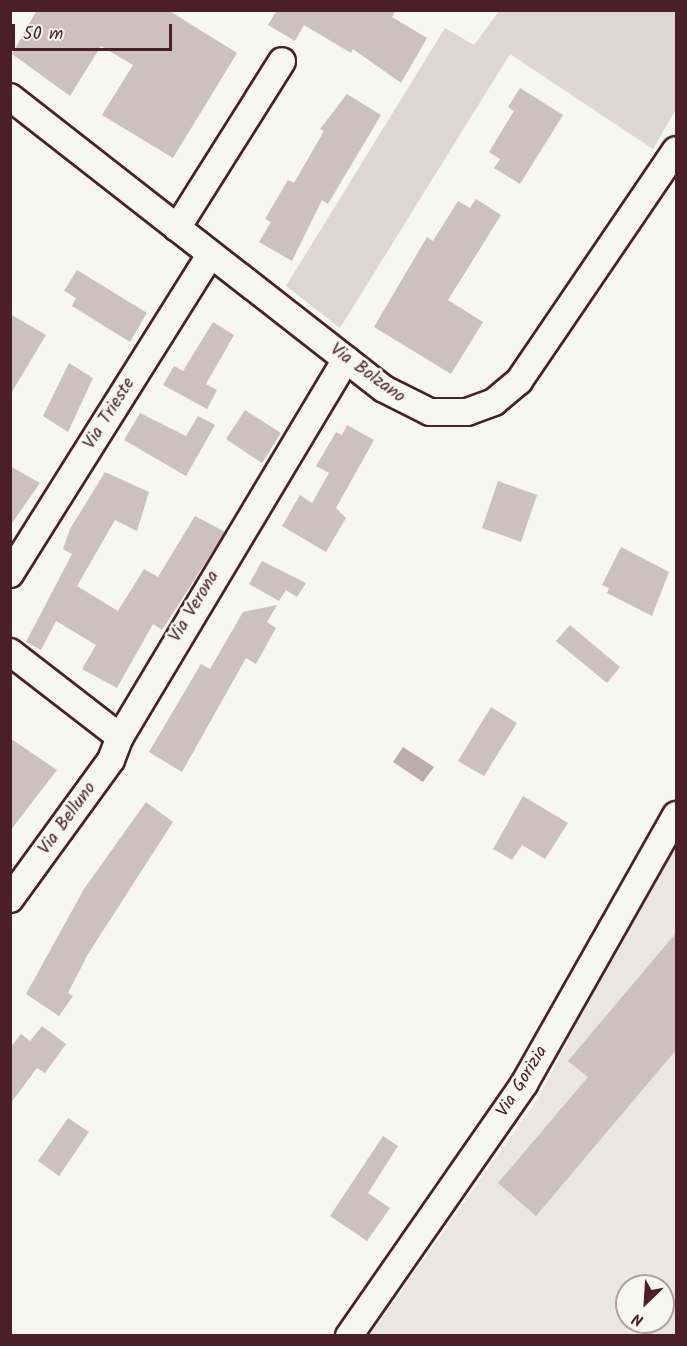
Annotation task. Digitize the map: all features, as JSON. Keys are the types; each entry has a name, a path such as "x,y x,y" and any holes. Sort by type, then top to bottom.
{"street":[{"path":"177,228 282,61"},
{"name":"Via Bolzano","path":"10,97 403,403 430,412 467,412 494,402 539,354 676,150"},
{"name":"Via Trieste","path":"10,574 210,255"},
{"name":"Via Verona","path":"120,737 346,360"},
{"path":"10,652 120,737"},
{"name":"Via Belluno","path":"10,899 111,760 120,737"},
{"name":"Via Gorizia","path":"349,1335 524,1084 676,815"}],"shaded area":[{"path":"499,11 676,11 676,109 653,149 510,54 340,328 286,286 445,28 474,45"},
{"path":"403,747 434,767 423,782 393,762"},
{"path":"671,840 676,844 676,1335 369,1336 538,1099"}],"building":[{"path":"37,10 168,10 237,53 173,158 102,115 133,65 101,46 70,96 12,54"},
{"path":"277,10 396,10 392,17 427,38 401,83 353,49 351,53 304,25 295,41 268,25"},
{"path":"520,88 563,115 520,184 494,168 500,159 489,152 514,111 508,107"},
{"path":"347,94 381,115 328,204 322,200 292,261 259,242 271,222 265,219 288,180 294,183 324,131 320,129"},
{"path":"476,199 501,215 448,300 483,322 451,374 374,327 427,237 433,241 458,201 470,208"},
{"path":"77,270 147,313 130,342 72,306 76,298 64,291"},
{"path":"10,314 46,335 10,395"},
{"path":"213,322 234,335 206,384 217,390 207,409 163,385 174,366 183,371"},
{"path":"69,363 93,378 68,432 43,416"},
{"path":"245,410 281,433 262,463 226,439"},
{"path":"140,413 186,436 198,416 215,425 186,476 124,440"},
{"path":"347,425 374,440 336,508 346,518 326,552 282,526 300,495 312,503 329,473 316,466 336,432 342,435"},
{"path":"10,466 40,483 10,526"},
{"path":"105,472 149,492 137,531 115,520 77,586 118,611 144,569 158,577 195,516 225,532 162,630 153,624 117,688 82,669 96,645 56,621 41,650 26,642 72,554 63,549 70,529"},
{"path":"498,481 537,495 521,542 482,528"},
{"path":"621,547 669,572 652,616 607,593 609,588 602,585"},
{"path":"262,561 306,583 297,597 286,590 279,601 249,584"},
{"path":"277,605 267,622 276,628 256,664 246,658 182,772 149,752 201,664 210,669 243,612"},
{"path":"570,625 620,667 607,683 556,641"},
{"path":"491,707 517,723 484,776 458,761"},
{"path":"10,738 57,770 10,831"},
{"path":"523,796 568,823 545,859 522,845 512,860 493,849"},
{"path":"146,802 173,822 88,954 68,993 73,996 59,1016 26,994 84,889"},
{"path":"676,933 676,1050 536,1216 498,1183 588,1077 568,1061"},
{"path":"42,1026 66,1044 45,1073 37,1068 10,1104 10,1048 21,1034 30,1041"},
{"path":"68,1118 89,1132 59,1176 38,1161"},
{"path":"383,1136 398,1146 368,1193 390,1208 367,1241 330,1216"}]}
